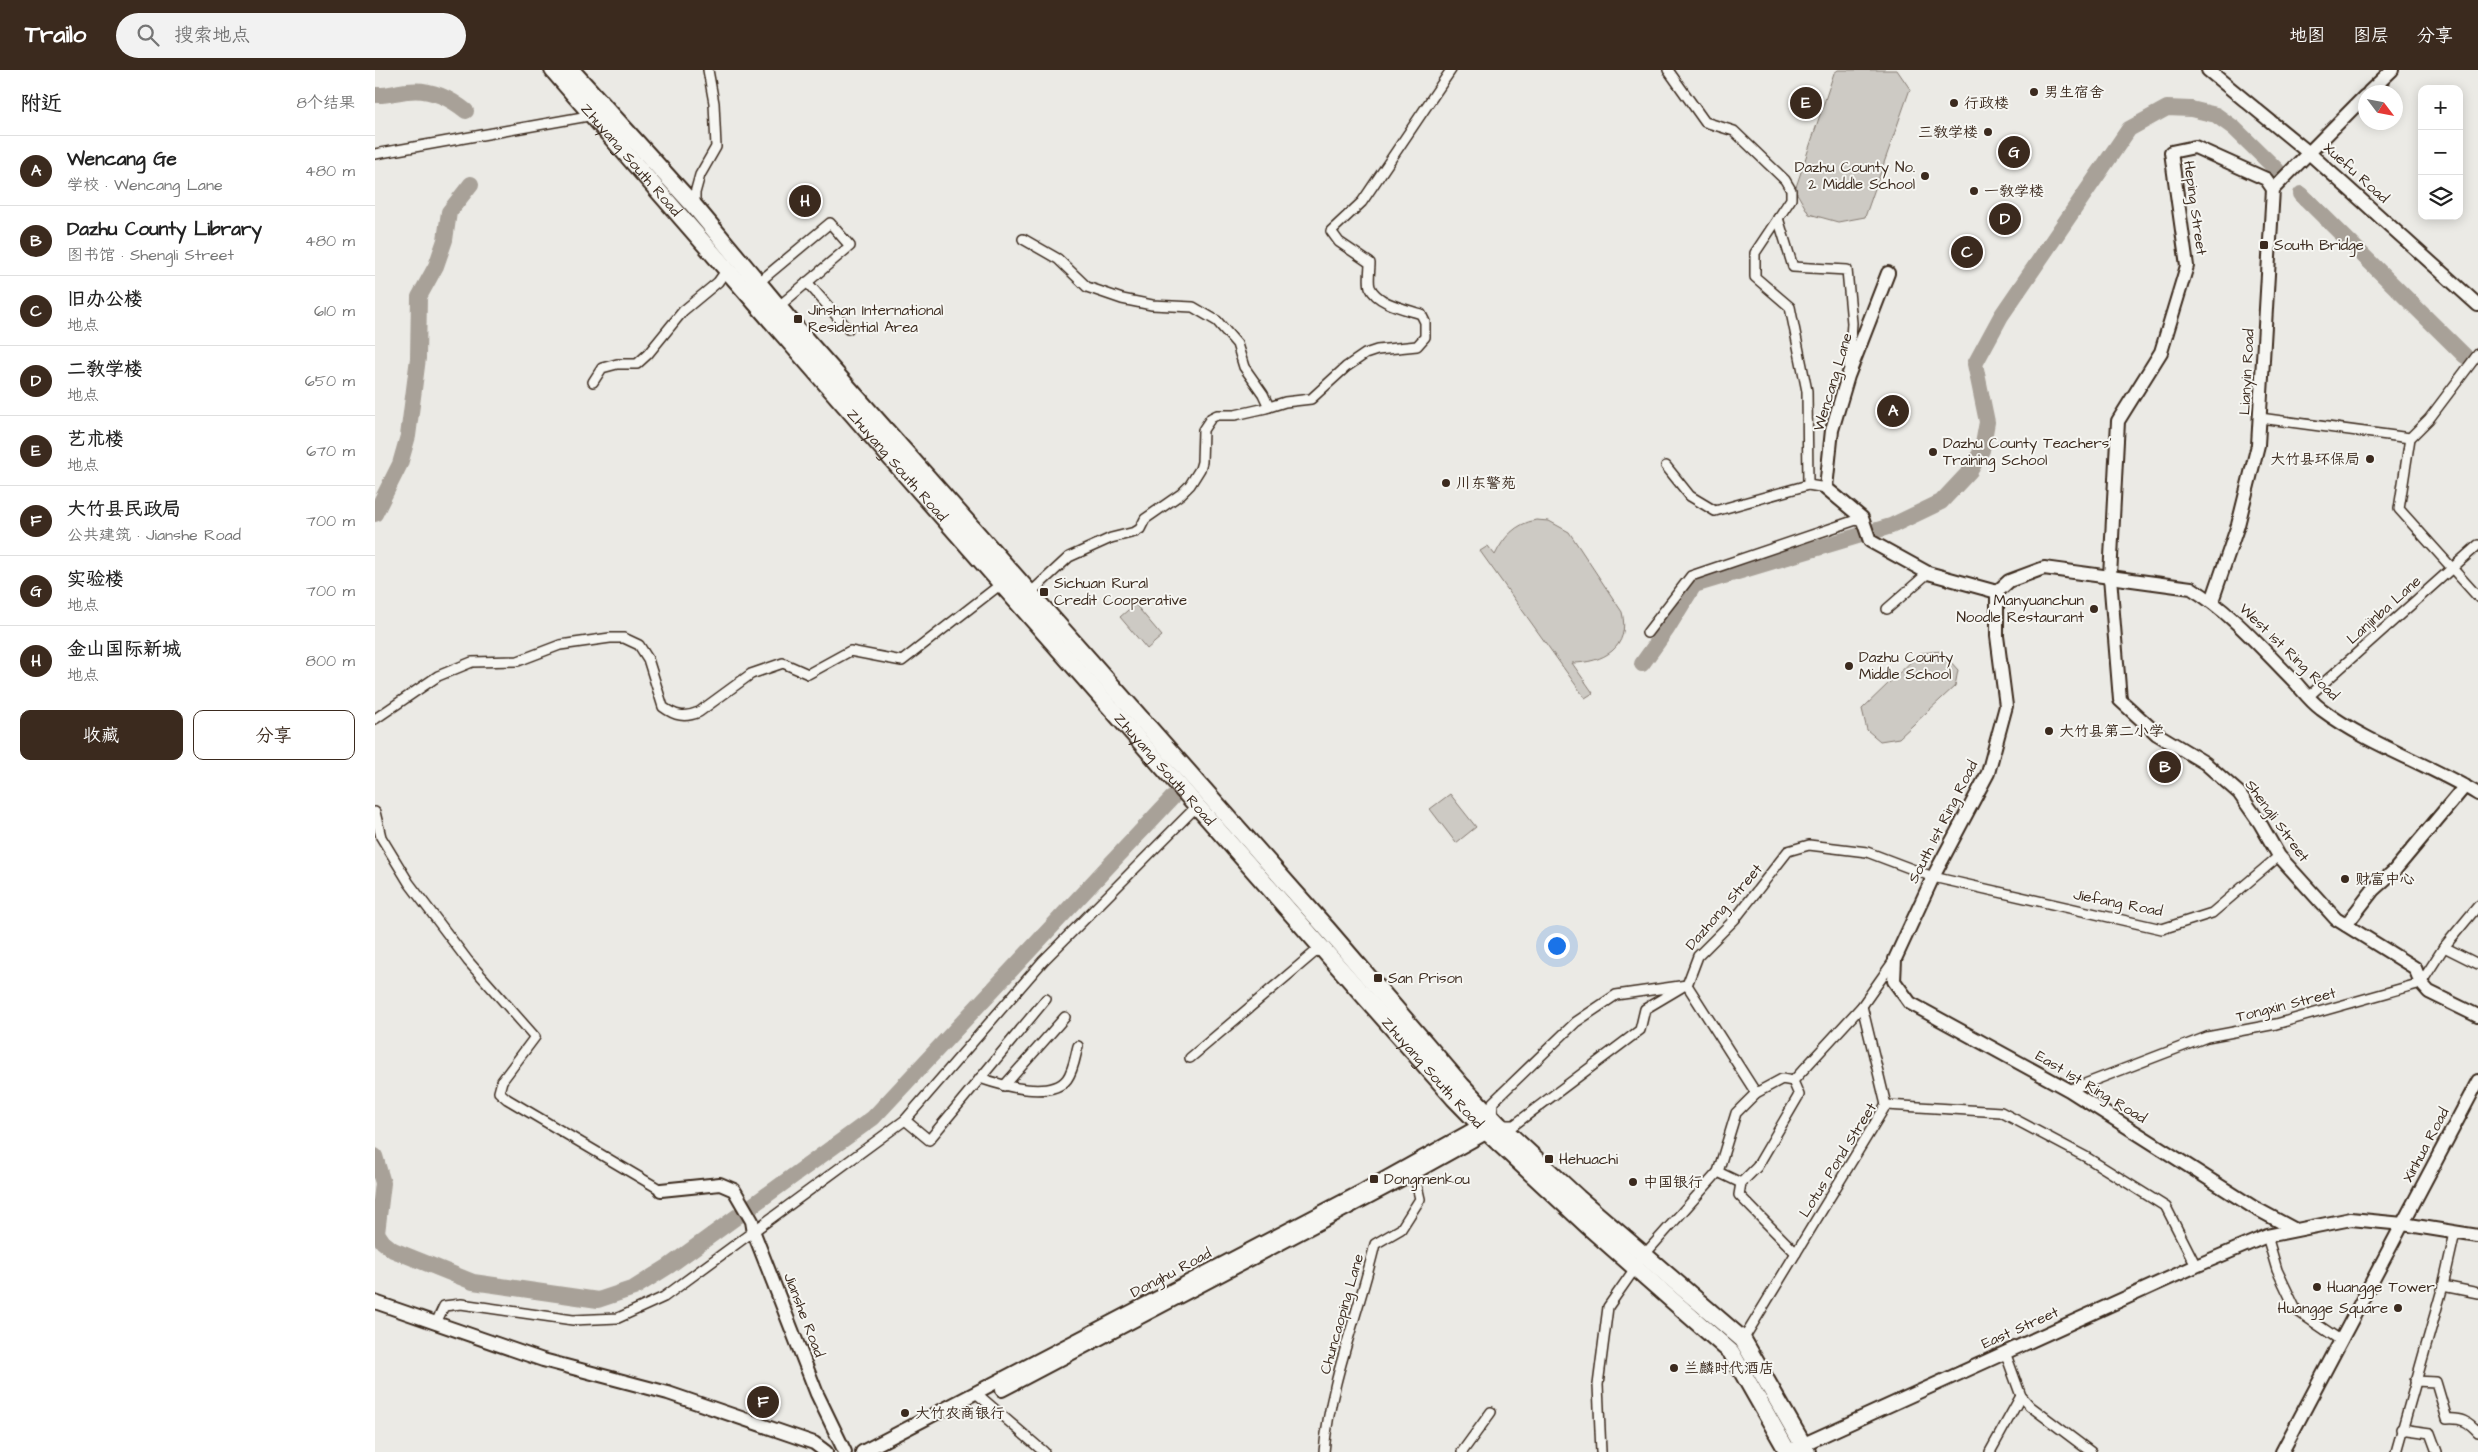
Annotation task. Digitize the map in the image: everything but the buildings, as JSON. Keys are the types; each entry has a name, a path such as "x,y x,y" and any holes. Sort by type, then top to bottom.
{"highway":[{"name":"Zhuyang South Road","path":"553,70 592,116 732,265 1001,584 1024,599 1490,1126 1579,1198 1743,1340 1805,1448"},
{"name":"Zhuyang South Road","path":"571,70 695,207 732,265 758,283 1197,806 1321,948 1490,1126 1635,1268 1731,1352 1787,1452"}],"street":[{"path":"695,207 695,193 700,175 716,147 714,103 708,70"},
{"path":"1024,599 1069,558 1111,538 1135,532 1140,529 1145,519 1185,490 1202,462 1203,430 1211,418 1217,415 1235,415 1285,402 1311,399 1346,367 1365,354 1377,350 1417,346 1425,338 1425,322 1421,314 1392,305 1375,293 1370,286 1370,264 1339,242 1331,231 1362,202 1451,70"},
{"path":"1668,70 1705,122 1734,131 1785,180 1791,190 1791,200 1755,253 1755,277 1790,307 1807,391 1808,485"},
{"name":"Xuefu Road","path":"2208,70 2309,153 2478,305"},
{"path":"2376,85 2392,70"},
{"path":"2273,189 2358,103"},
{"path":"375,154 592,116 608,110"},
{"name":"Heping Street","path":"2110,577 2118,421 2161,352 2187,266 2171,152 2195,147 2266,179 2273,189"},
{"name":"Lianyin Road","path":"2212,600 2238,525 2258,445 2273,189"},
{"path":"1778,218 1793,266 1847,270 1852,323 1848,376"},
{"path":"758,283 830,223 850,246 778,307"},
{"path":"1023,239 1058,259 1087,287 1122,299 1152,305 1193,307 1217,321 1237,344 1244,367 1263,394 1269,407"},
{"path":"593,382 602,368 637,364 648,354 683,311 718,282 732,265"},
{"name":"Wencang Lane","path":"1826,488 1832,430 1848,376 1888,273"},
{"path":"807,282 847,329"},
{"path":"2478,354 2429,419 2410,438 2399,509 2478,597"},
{"path":"2260,418 2410,438"},
{"path":"1666,466 1690,496 1715,511 1808,485 1826,488 1862,518 1871,541 1928,573 1997,592 2009,581 2045,568 2191,588 2212,600"},
{"path":"1647,633 1691,576 1862,518"},
{"name":"Lanjinba Lane","path":"2309,696 2478,545"},
{"path":"1887,609 1928,573"},
{"name":"Shengli Street","path":"2110,577 2120,700 2157,734 2205,763 2239,793 2260,823 2279,856 2336,918 2415,968 2421,982 2429,992 2478,1016"},
{"path":"375,718 438,676 472,662 518,661 560,645 610,638 625,638 639,645 647,659 663,707 680,716 690,716 699,712 751,674 783,663 808,674 850,651 902,661 1001,584"},
{"name":"South 1st Ring Road","path":"1895,958 1933,877 1988,773 2006,706 1997,636 1997,592"},
{"name":"West 1st Ring Road","path":"2212,600 2319,708 2365,737 2478,794"},
{"path":"2346,925 2373,890 2394,871 2465,786"},
{"path":"436,1323 444,1306 461,1304 573,1320 618,1318 664,1297 750,1229 905,1120 1043,961 1197,806"},
{"path":"375,812 381,837 409,883 468,961 535,1037 502,1081 499,1092 507,1099 661,1190"},
{"name":"Dazhong Street","path":"1687,985 1697,956 1735,919 1769,878 1788,851 1809,845 1839,847 1867,852 1933,877"},
{"name":"Jiefang Road","path":"1933,877 2162,929 2213,912 2279,856"},
{"path":"2421,982 2444,947 2478,906"},
{"path":"2444,947 2478,964"},
{"path":"1190,1058 1321,948"},
{"path":"1793,1081 1862,1006 1895,958"},
{"name":"East 1st Ring Road","path":"1895,958 1894,981 1910,1002 2069,1090 2253,1207 2294,1229"},
{"name":"Tongxin Street","path":"2069,1090 2207,1037 2276,1024 2421,982"},
{"path":"1687,985 1645,1009 1640,1030 1513,1125 1490,1126 1493,1102 1576,1022 1616,995 1687,985"},
{"path":"1687,985 1756,1093"},
{"path":"905,1120 929,1140 1046,999"},
{"path":"1862,1006 1886,1105"},
{"path":"1005,1086 1065,1017"},
{"path":"980,1078 1005,1086 1041,1091 1065,1081 1073,1068 1078,1046"},
{"path":"1601,1452 1598,1386 1608,1307 1645,1254 1718,1172 1736,1113 1756,1093 1782,1079 1793,1081"},
{"path":"1793,1081 1799,1095 1757,1167 1741,1183 1739,1195 1796,1253"},
{"name":"Xinhua Road","path":"2282,1452 2478,1081"},
{"name":"Lotus Pond Street","path":"1743,1340 1886,1105 2001,1112 2086,1157 2166,1207 2196,1266"},
{"name":"Donghu Road","path":"862,1452 979,1397 1414,1174 1490,1126"},
{"name":"Donghu Road","path":"880,1452 1364,1190 1490,1126"},
{"path":"1718,1172 1741,1183"},
{"name":"Chuncaoping Lane","path":"1324,1452 1341,1360 1369,1270 1375,1244 1401,1229 1420,1199 1414,1174"},
{"name":"Jianshe Road","path":"661,1190 719,1184 731,1192 750,1229 817,1394 845,1452"},
{"name":"East Street","path":"1787,1452 1805,1448 2005,1352 2267,1236 2294,1229 2351,1220 2403,1224 2478,1236"},
{"name":"Jianshe Road","path":"750,1229 808,1393 836,1452"},
{"path":"2396,1452 2443,1286 2455,1233"},
{"path":"2267,1236 2277,1270 2296,1310 2341,1340"},
{"path":"2443,1286 2478,1293"},
{"path":"375,1302 543,1360 668,1393 814,1443 826,1452"},
{"path":"2005,1352 2021,1396 2030,1406 2091,1452"},
{"path":"2415,1381 2436,1382 2447,1419 2459,1418 2469,1421 2478,1432"},
{"path":"1990,1452 2021,1396"},
{"path":"979,1397 1044,1452"},
{"path":"1462,1452 1491,1412"},
{"path":"2401,1429 2431,1433 2437,1452"}],"shaded area":[{"path":"1838,70 1897,70 1910,89 1865,217 1838,222 1809,214 1795,190 1834,73"},
{"path":"1536,520 1549,521 1569,532 1622,612 1624,625 1622,635 1612,651 1594,660 1572,663 1593,693 1585,698 1480,551 1488,546 1495,555 1502,542 1511,532 1522,525"},
{"path":"1135,604 1162,636 1147,649 1120,617"},
{"path":"1941,651 1958,670 1955,686 1899,738 1880,741 1867,730 1862,709 1920,653"},
{"path":"1450,794 1476,827 1456,843 1430,809"}],"waterway":[{"path":"375,95 415,90 423,91 446,98 466,111"},
{"path":"1642,664 1667,629 1694,585 1891,526 1941,502 1970,471 1982,450 1987,422 1975,364 2001,316 2129,129 2167,108 2191,109 2216,115 2234,128 2277,170"},
{"path":"375,514 400,464 408,436 418,358 419,297 436,266 445,240 449,212 471,184"},
{"path":"2301,194 2465,356"},
{"path":"375,1156 383,1183 377,1233 383,1242 393,1250 473,1282 598,1300 634,1288 669,1266 873,1118 1172,798"}],"place":[{"name":"男生宿舍","path":"2034,92"},
{"name":"艺术楼","path":"1806,103"},
{"name":"行政楼","path":"1954,103"},
{"name":"三教学楼","path":"1988,132"},
{"name":"实验楼","path":"2014,152"},
{"name":"Dazhu County No. 2 Middle School","path":"1925,176"},
{"name":"一教学楼","path":"1974,191"},
{"name":"金山国际新城","path":"805,201"},
{"name":"二教学楼","path":"2005,219"},
{"name":"South Bridge","path":"2264,245"},
{"name":"旧办公楼","path":"1967,252"},
{"name":"Jinshan International Residential Area","path":"798,319"},
{"name":"Wencang Ge","path":"1893,411"},
{"name":"Dazhu County Teachers' Training School","path":"1933,452"},
{"name":"大竹县环保局","path":"2370,459"},
{"name":"川东警苑","path":"1446,483"},
{"name":"Sichuan Rural Credit Cooperative","path":"1044,592"},
{"name":"Manyuanchun Noodle Restaurant","path":"2094,609"},
{"name":"Dazhu County Middle School","path":"1849,666"},
{"name":"大竹县第二小学","path":"2049,731"},
{"name":"Dazhu County Library","path":"2165,767"},
{"name":"财富中心","path":"2345,879"},
{"name":"San Prison","path":"1378,978"},
{"name":"Hehuachi","path":"1549,1159"},
{"name":"Dongmenkou","path":"1374,1179"},
{"name":"中国银行","path":"1633,1182"},
{"name":"Huangge Tower","path":"2317,1287"},
{"name":"Huangge Square","path":"2398,1308"},
{"name":"兰麟时代酒店","path":"1674,1368"},
{"name":"大竹县民政局","path":"763,1402"},
{"name":"大竹农商银行","path":"905,1413"}]}
